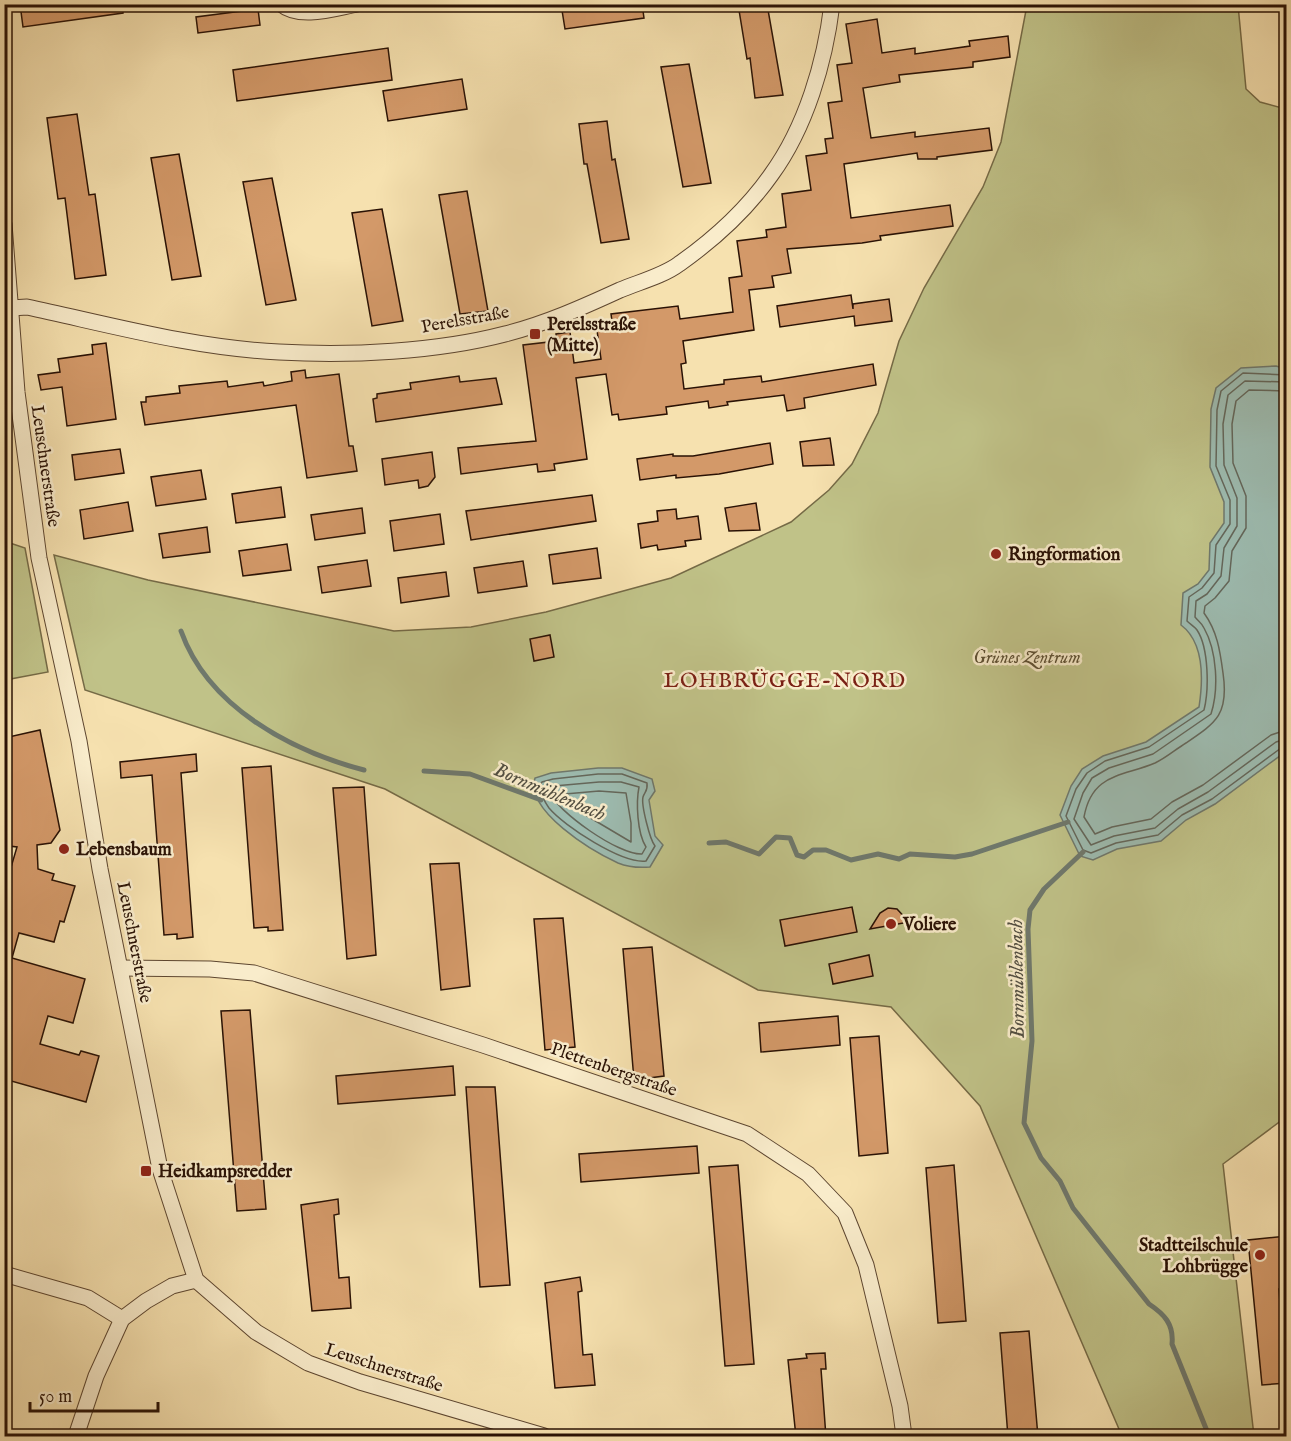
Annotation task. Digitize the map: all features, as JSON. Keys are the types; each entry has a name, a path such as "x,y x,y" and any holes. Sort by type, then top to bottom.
{"street":[{"path":"281,4 302,12 357,4"},
{"name":"Perelsstraße","path":"11,308 27,307 198,345 278,352 355,354 426,347 505,334 579,309 677,266 734,218 772,175 797,130 804,112 827,44 832,4"},
{"name":"Leuschnerstraße","path":"4,224 17,392 39,558 79,741 120,968 164,1184 196,1280 256,1332 308,1363 360,1382 544,1437"},
{"name":"Plettenbergstraße","path":"120,968 210,969 254,973 483,1045 747,1134 808,1174 845,1213 866,1265 900,1406 904,1437"},
{"path":"4,1274 88,1298 122,1319"},
{"path":"76,1437 96,1376 122,1319 146,1301 172,1286 196,1280"}],"green space":[{"name":"Grünes Zentrum","path":"1027,5 1238,5 1246,89 1260,102 1286,109 1286,1117 1223,1164 1254,1436 1122,1436 980,1106 891,1007 758,990 385,789 85,690 54,555 148,580 394,631 471,627 546,612 671,578 791,522 829,490 852,464 878,413 899,341 924,288 983,187 1001,142"},
{"path":"4,541 25,548 48,672 5,680"}],"water":[{"path":"1276,366 1286,369 1285,752 1215,804 1186,820 1161,841 1117,849 1093,860 1080,856 1060,815 1071,786 1082,769 1103,756 1146,742 1199,707 1201,674 1198,652 1189,633 1181,625 1183,593 1198,584 1209,570 1210,543 1224,523 1224,502 1210,467 1211,409 1216,388 1241,368"},
{"path":"622,768 652,779 655,791 649,800 655,836 663,845 650,867 622,864 593,849 563,828 540,804 535,791 535,778 551,773"}],"building":[{"path":"20,4 123,4 123,13 23,27"},
{"path":"561,4 642,4 644,18 565,29"},
{"path":"738,4 767,4 783,95 755,98 750,58 747,59"},
{"path":"258,9 260,25 198,33 196,17"},
{"path":"877,19 882,53 915,48 915,54 970,46 969,41 1008,36 1010,57 973,62 973,67 899,75 900,82 863,88 871,138 915,132 915,137 989,128 992,150 937,157 937,159 918,159 917,153 844,164 851,218 950,205 953,226 880,236 881,240 862,243 787,249 791,273 772,276 774,287 749,290 754,330 683,341 686,363 681,364 684,389 724,384 724,380 761,376 762,382 873,364 876,385 804,398 805,408 787,411 784,395 727,402 728,405 709,408 708,401 666,407 667,414 619,420 618,414 612,415 606,374 576,378 587,459 554,464 555,470 538,472 537,464 461,474 458,448 536,441 523,345 557,341 556,334 570,332 574,363 601,359 596,323 612,321 611,314 678,306 680,319 733,312 729,278 742,276 737,241 767,237 766,230 786,227 782,194 811,190 806,156 827,153 825,139 833,138 828,103 842,101 837,65 852,63 846,24"},
{"path":"388,48 392,80 237,101 233,70"},
{"path":"689,64 711,183 683,187 661,67"},
{"path":"462,79 467,109 388,121 383,91"},
{"path":"77,114 89,195 95,194 106,275 75,279 65,198 58,199 47,118"},
{"path":"607,121 612,160 615,159 629,239 601,243 587,164 584,164 579,124"},
{"path":"179,154 201,276 172,280 151,158"},
{"path":"272,178 296,300 266,305 243,182"},
{"path":"467,191 488,311 460,314 439,195"},
{"path":"382,209 403,321 372,326 352,213"},
{"path":"851,295 853,309 853,304 889,299 892,321 855,326 854,316 780,327 777,306"},
{"path":"106,343 116,419 67,426 62,387 41,390 38,375 60,372 58,359 93,354 92,345"},
{"path":"305,370 306,378 339,374 349,446 353,446 357,471 307,478 296,405 145,425 141,402 146,402 146,397 180,393 179,386 227,381 228,387 263,382 264,386 292,381 291,372"},
{"path":"459,376 460,382 496,378 502,404 376,422 373,399 377,398 377,394 411,389 410,383"},
{"path":"830,438 834,465 803,466 800,442"},
{"path":"770,443 773,464 719,474 676,478 676,475 640,480 637,459 673,454 673,456 693,456"},
{"path":"120,449 124,473 75,480 72,455"},
{"path":"432,452 435,477 428,486 419,488 418,480 385,485 382,459"},
{"path":"201,470 206,499 156,506 151,477"},
{"path":"281,487 285,517 236,523 232,494"},
{"path":"592,495 596,521 471,540 466,511"},
{"path":"128,502 133,531 84,539 80,510"},
{"path":"756,503 760,530 729,531 725,508"},
{"path":"362,508 365,533 315,540 311,515"},
{"path":"676,509 677,519 698,516 701,539 685,541 686,546 658,550 657,545 641,548 638,524 658,521 657,511"},
{"path":"440,514 444,544 394,551 390,521"},
{"path":"207,527 210,552 163,558 159,534"},
{"path":"287,544 291,570 243,576 239,551"},
{"path":"597,548 601,578 553,584 549,555"},
{"path":"367,560 371,586 322,593 318,567"},
{"path":"523,561 527,586 478,593 474,568"},
{"path":"446,572 449,596 401,603 398,578"},
{"path":"550,635 554,657 534,661 530,639"},
{"path":"40,730 60,830 51,843 37,845 38,869 54,874 52,880 75,886 64,922 60,921 54,942 19,933 12,958 85,979 73,1023 48,1016 40,1044 79,1055 81,1051 99,1056 86,1102 4,1079 4,1024 10,1004 4,1002 4,891 17,847 9,846 4,831 4,805 7,804 4,791 4,738"},
{"path":"196,754 197,771 181,773 193,937 177,939 177,934 164,935 152,775 121,778 120,762"},
{"path":"271,766 283,930 268,931 268,927 254,928 242,768"},
{"path":"364,787 376,955 347,959 333,788"},
{"path":"459,863 470,986 441,990 430,864"},
{"path":"852,907 857,932 785,946 780,920"},
{"name":"Voliere","path":"888,908 897,909 909,922 870,929 880,913"},
{"path":"563,918 575,1047 545,1050 534,919"},
{"path":"652,947 664,1076 634,1080 623,949"},
{"path":"869,955 873,976 833,984 829,964"},
{"path":"250,1010 266,1209 237,1211 221,1011"},
{"path":"838,1016 840,1045 761,1052 759,1023"},
{"path":"879,1036 888,1153 859,1156 850,1038"},
{"path":"453,1066 455,1095 338,1104 336,1076"},
{"path":"466,1087 495,1087 510,1285 480,1287"},
{"path":"697,1146 699,1173 581,1182 579,1154"},
{"path":"738,1165 754,1364 725,1366 709,1167"},
{"path":"954,1165 966,1321 938,1323 926,1168"},
{"path":"338,1199 339,1214 334,1215 339,1278 349,1277 351,1308 312,1311 301,1205"},
{"path":"1287,1236 1287,1289 1279,1289 1282,1331 1287,1330 1287,1383 1262,1385 1248,1240"},
{"path":"580,1277 582,1291 578,1292 583,1355 592,1354 595,1385 555,1388 545,1283"},
{"path":"1029,1331 1038,1437 1008,1437 1000,1333"},
{"path":"825,1353 826,1369 821,1369 826,1437 796,1437 788,1360 807,1358 806,1354"}],"waterway":[{"name":"Bornmühlenbach","path":"181,631 194,658 211,682 255,722 308,751 364,770"},
{"name":"Bornmühlenbach","path":"424,771 470,774 541,800"},
{"name":"Bornmühlenbach","path":"709,843 726,842 759,854 776,837 790,838 797,855 804,857 813,850 826,850 851,860 878,854 899,859 910,854 955,857 972,854 1068,822"},
{"name":"Bornmühlenbach","path":"1083,852 1044,889 1030,910 1028,929 1032,1041 1024,1123 1041,1158 1060,1181 1073,1208 1149,1304 1170,1325 1172,1344 1209,1436"}],"place":[{"name":"Perelsstraße (Mitte)","path":"535,334"},
{"name":"Ringformation","path":"996,554"},
{"name":"Lebensbaum","path":"64,849"},
{"name":"Voliere","path":"891,924"},
{"name":"Heidkampsredder","path":"146,1171"},
{"name":"Stadtteilschule Lohbrügge","path":"1260,1255"}],"district":[{"name":"LOHBRÜGGE-NORD","path":"785,680"}]}
